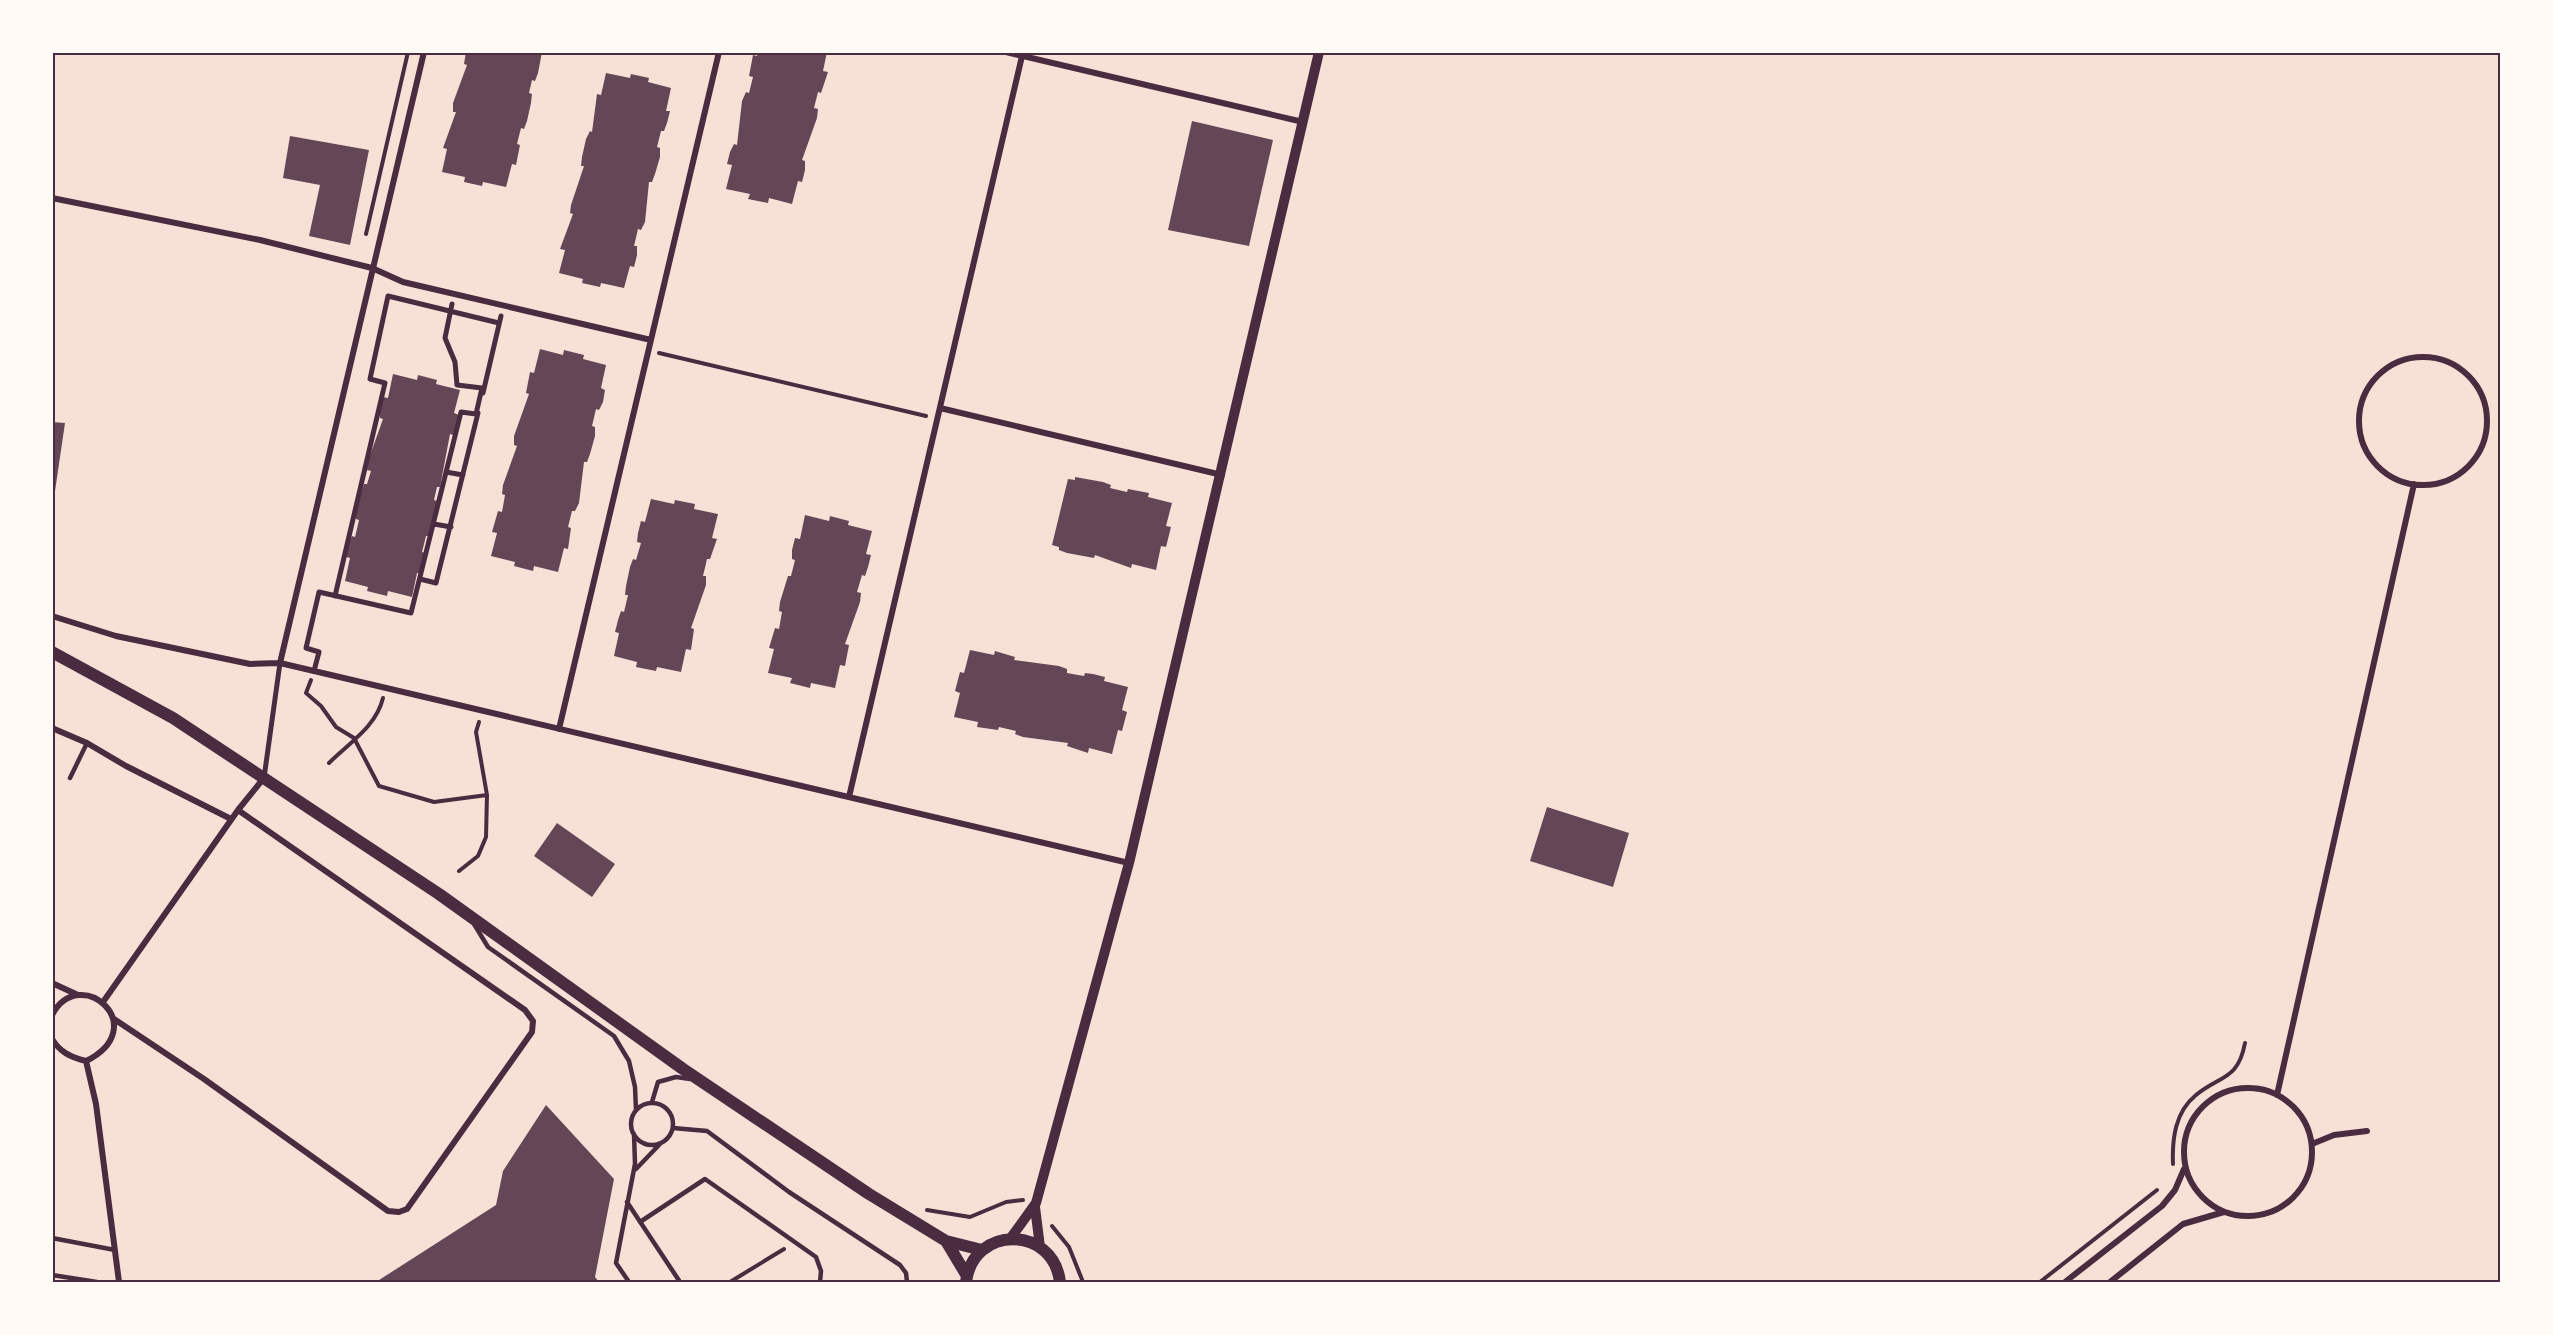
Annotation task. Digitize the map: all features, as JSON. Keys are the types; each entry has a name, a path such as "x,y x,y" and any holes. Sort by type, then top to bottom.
{"main road":[{"path":"52,652 173,718 470,916 706,1084 869,1194 946,1241 982,1250"},
{"path":"967,1279 973,1262 982,1250 996,1242 1010,1239 1025,1240 1040,1247 1052,1258 1060,1282"},
{"path":"946,1241 967,1279"}],"street":[{"path":"103,1002 231,819 264,779 280,663 424,52"},
{"path":"559,729 719,52"},
{"path":"1006,52 1304,122"},
{"path":"1010,1239 1035,1205 1130,863 1319,52"},
{"path":"849,797 1022,56"},
{"path":"52,198 260,240 372,268 403,282 651,340"},
{"path":"335,596 385,383 370,379 388,296 499,323"},
{"path":"314,671 319,652 306,648 319,592 411,614 461,412 476,414 482,388 457,385 455,362 445,338 452,304"},
{"path":"420,579 436,583 501,316"},
{"path":"2427,357 2448,362 2466,374 2479,389 2486,409 2487,429 2482,449 2470,465 2454,478 2434,484 2414,484 2393,478 2376,465 2364,446 2359,426 2361,404 2371,384 2386,369 2405,360 2427,357"},
{"path":"940,408 1222,475"},
{"path":"446,472 463,475"},
{"path":"2277,1095 2414,484"},
{"path":"434,524 451,527"},
{"path":"52,616 116,636 250,664 280,663 1130,863"},
{"path":"52,728 87,743 126,766 231,819"},
{"path":"52,1015 63,1001 79,995 88,995 103,1002 114,1019 204,1079 388,1211 399,1212 407,1209 532,1032 533,1021 525,1010 238,810"},
{"path":"52,983 79,995"},
{"path":"86,1061 108,1046 114,1029 114,1019"},
{"path":"53,1044 69,1056 86,1061"},
{"path":"86,1061 96,1104 119,1282"},
{"path":"2065,1282 2162,1206 2175,1190 2184,1168 2186,1134 2194,1117 2206,1103 2228,1091 2240,1089 2259,1089 2277,1095 2296,1110 2309,1132 2312,1143 2311,1168 2300,1190 2283,1207 2248,1217 2224,1212 2197,1192 2184,1168"},
{"path":"2312,1143 2334,1135 2367,1131"},
{"path":"1035,1205 1040,1247"},
{"path":"2110,1282 2183,1224 2224,1212"}],"lane":[{"path":"70,778 87,743"},
{"path":"470,916 488,947 614,1036 628,1061 635,1087 636,1110"},
{"path":"652,1102 654,1090 662,1081 681,1077 706,1084"},
{"path":"629,1282 616,1263 636,1159 632,1118 643,1104 652,1102 662,1105 669,1112 673,1128 671,1136 640,1162 633,1177"},
{"path":"673,1128 707,1131 789,1192 900,1265 906,1273 907,1282"},
{"path":"634,1134 647,1144 662,1143"},
{"path":"640,1222 705,1179 816,1257 821,1271 820,1282"},
{"path":"627,1202 680,1282"},
{"path":"52,1238 115,1250"},
{"path":"52,1275 97,1282"}],"path":[{"path":"648,351 938,419"},
{"path":"314,671 306,693 321,706 336,728 354,738 379,786 434,802 487,795"},
{"path":"329,763 354,738 365,732 382,703 385,688"},
{"path":"459,871 478,856 486,837 487,795 476,732 483,711"},
{"path":"2172,1172 2175,1129 2187,1105 2196,1095 2236,1070 2245,1043"},
{"path":"2040,1282 2161,1187"},
{"path":"919,1205 929,1211 970,1217 1019,1198 1035,1205"},
{"path":"730,1282 795,1242"}],"building":[{"path":"466,52 542,52 538,73 535,81 532,80 529,93 532,94 527,121 524,129 521,128 517,144 520,145 516,165 512,164 506,187 483,182 482,186 464,182 465,177 442,172 447,149 443,148 456,112 453,112 453,103 467,65 464,64"},
{"path":"758,52 827,52 823,71 828,72 821,93 818,92 814,108 818,109 817,118 802,160 805,161 805,170 802,182 798,181 792,204 769,198 768,203 748,199 750,194 726,189 732,165 727,164 734,144 737,145 742,101 746,92 749,93 753,77 749,76 753,55 757,56"},
{"path":"606,73 630,78 631,74 649,78 648,82 671,88 666,111 670,111 657,147 660,148 660,157 652,182 649,182 645,222 641,230 638,229 634,246 637,246 637,255 634,267 630,266 624,288 601,283 600,287 582,283 583,279 559,273 565,250 560,249 573,214 570,213 571,205 584,166 581,166 586,139 590,131 592,132 597,94 601,95"},
{"path":"1192,121 1273,140 1249,246 1168,230"},
{"path":"290,136 369,150 350,245 309,236 320,185 283,178"},
{"path":"540,349 563,355 564,350 584,355 583,359 606,365 601,388 605,390 603,402 599,410 596,409 592,426 595,427 595,436 587,462 584,462 579,503 575,511 572,511 568,527 571,528 568,549 564,548 558,572 534,566 533,571 514,566 515,562 491,556 497,533 492,532 498,511 502,512 505,495 502,494 503,485 517,446 514,445 514,436 529,394 526,393 530,372 534,373"},
{"path":"393,374 417,380 418,375 437,380 436,384 460,390 454,413 459,415 453,435 450,434 440,487 437,487 434,500 437,501 429,536 426,536 422,552 425,553 422,574 417,573 412,597 388,591 387,596 367,591 368,587 345,581 350,558 346,557 348,544 352,536 355,537 359,520 356,519 356,510 364,484 367,484 371,471 367,470 368,461 383,419 380,418 380,409 383,397 388,398"},
{"path":"52,422 65,423 54,498 52,498"},
{"path":"1075,477 1103,482 1111,485 1110,488 1127,492 1128,489 1149,493 1148,497 1172,503 1166,526 1171,527 1166,547 1161,546 1156,570 1132,564 1131,568 1095,555 1094,558 1067,553 1052,545 1068,479 1075,480"},
{"path":"651,499 674,504 675,500 695,504 694,509 718,514 712,538 717,539 710,559 707,559 703,576 706,576 706,585 691,628 694,629 691,650 686,649 681,672 657,667 656,671 636,667 637,662 614,656 619,633 615,632 621,611 624,612 628,595 625,595 630,567 633,559 636,560 641,543 637,542 638,533 641,521 645,522"},
{"path":"805,515 829,521 830,516 849,521 848,525 872,531 866,554 871,555 865,576 862,575 857,592 861,593 860,602 845,644 849,645 845,666 840,665 835,688 811,683 810,688 790,683 792,678 768,673 774,649 769,648 775,628 779,629 782,612 779,611 780,602 788,576 791,576 795,560 792,559 792,550 795,538 800,539"},
{"path":"970,650 994,655 995,651 1015,657 1014,660 1059,666 1067,669 1067,673 1084,676 1085,673 1093,674 1105,677 1104,681 1128,687 1122,710 1127,712 1122,731 1118,730 1112,754 1089,748 1088,753 1067,746 1068,743 1023,737 1015,734 1016,731 999,727 998,730 977,727 978,722 954,717 960,693 955,691 960,672 964,673"},
{"path":"1547,807 1629,833 1613,887 1530,861"},
{"path":"557,823 615,864 592,897 534,856"},
{"path":"546,1105 614,1179 595,1277 599,1282 376,1282 496,1205 503,1171"}]}
